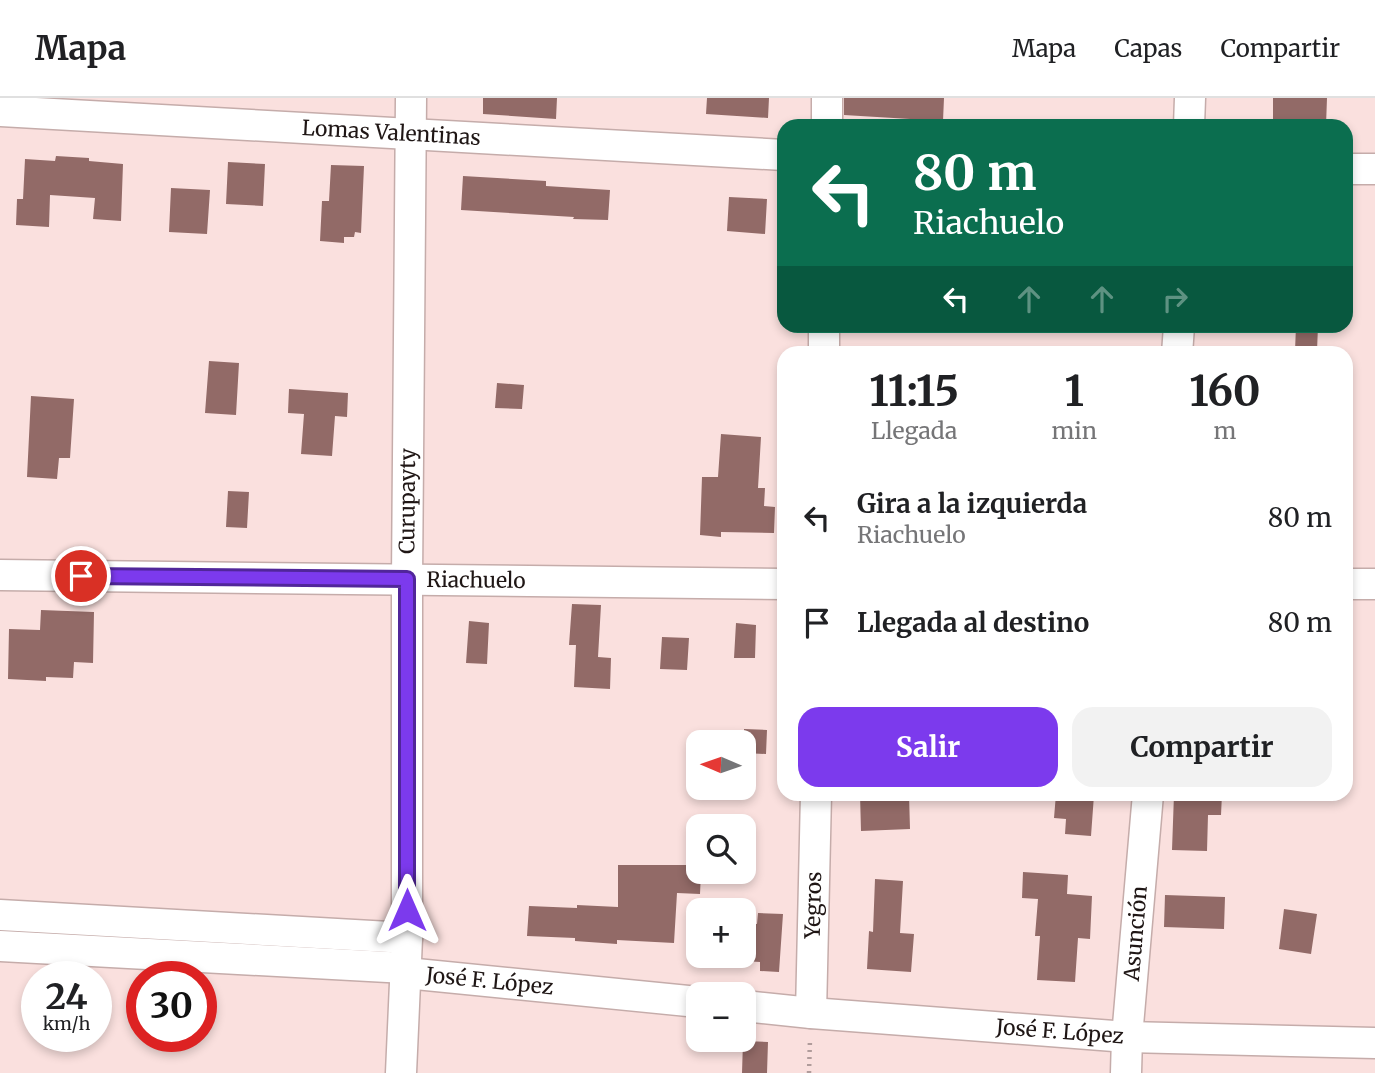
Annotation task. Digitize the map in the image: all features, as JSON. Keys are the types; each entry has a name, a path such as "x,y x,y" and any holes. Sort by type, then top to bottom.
{"street":[{"name":"Curupayty","path":"401,1073 407,938 411,98"},
{"path":"827,98 827,119"},
{"path":"1189,119 1190,98"},
{"name":"Lomas Valentinas","path":"0,111 777,155"},
{"path":"1353,169 1375,169"},
{"name":"Riachuelo","path":"0,575 777,584"},
{"path":"1353,584 1375,584"},
{"name":"Yegros","path":"811,1013 816,801"},
{"name":"Asunción","path":"1126,1073 1147,801"},
{"path":"0,915 407,938"},
{"name":"José F. López","path":"0,946 406,971 686,1001"},
{"name":"José F. López","path":"756,1007 1127,1037 1375,1044"}],"building":[{"path":"483,98 557,98 556,119 483,114"},
{"path":"707,98 769,98 768,118 706,114"},
{"path":"844,98 944,98 943,119 844,115"},
{"path":"1273,98 1327,98 1326,119 1273,119"},
{"path":"56,156 123,164 121,221 93,219 95,198 50,195 49,227 16,225 17,199 23,199 25,159 55,161"},
{"path":"228,162 265,164 263,206 226,204"},
{"path":"331,165 364,166 361,233 355,232 354,237 344,237 344,243 320,241 322,201 329,201"},
{"path":"463,176 546,181 546,186 610,190 608,220 461,210"},
{"path":"171,188 210,190 207,234 169,232"},
{"path":"729,197 767,199 765,234 727,231"},
{"path":"1296,333 1318,333 1317,346 1295,346"},
{"path":"209,361 239,363 236,415 205,413"},
{"path":"497,383 524,385 522,409 495,408"},
{"path":"289,389 348,393 347,417 335,416 332,456 301,454 304,414 288,413"},
{"path":"31,396 74,399 70,458 59,458 57,479 27,477"},
{"path":"721,434 761,437 758,488 765,488 764,506 775,507 774,533 721,532 721,537 700,535 702,477 718,477"},
{"path":"228,491 249,492 247,528 226,527"},
{"path":"572,604 601,605 598,657 611,658 610,689 574,687 576,645 569,645"},
{"path":"41,610 94,612 93,663 74,662 73,678 46,677 46,681 8,679 9,629 40,630"},
{"path":"469,621 489,623 487,664 466,663"},
{"path":"736,623 756,625 755,658 734,658"},
{"path":"662,637 689,638 687,670 660,669"},
{"path":"744,729 767,730 766,754 756,754 756,730"},
{"path":"860,801 909,801 910,829 861,831"},
{"path":"1055,801 1094,801 1091,836 1065,834 1066,819 1054,818"},
{"path":"1174,801 1222,801 1221,815 1208,815 1207,851 1172,850"},
{"path":"618,865 686,865 686,884 700,884 700,894 677,893 674,943 617,940 617,944 575,941 575,938 527,936 529,906 618,907"},
{"path":"1023,872 1068,875 1067,894 1092,896 1090,939 1078,938 1075,982 1037,980 1040,936 1035,936 1038,899 1022,898"},
{"path":"875,879 903,881 900,933 914,934 911,972 867,969 869,931 873,932"},
{"path":"1165,895 1225,897 1224,929 1164,927"},
{"path":"1284,909 1317,914 1311,954 1279,949"},
{"path":"758,913 783,914 779,972 760,971 760,962 756,962"},
{"path":"756,1042 768,1042 767,1073 742,1073 743,1052 756,1052"}],"route":[{"path":"81,576 407,579 407,910"}]}
